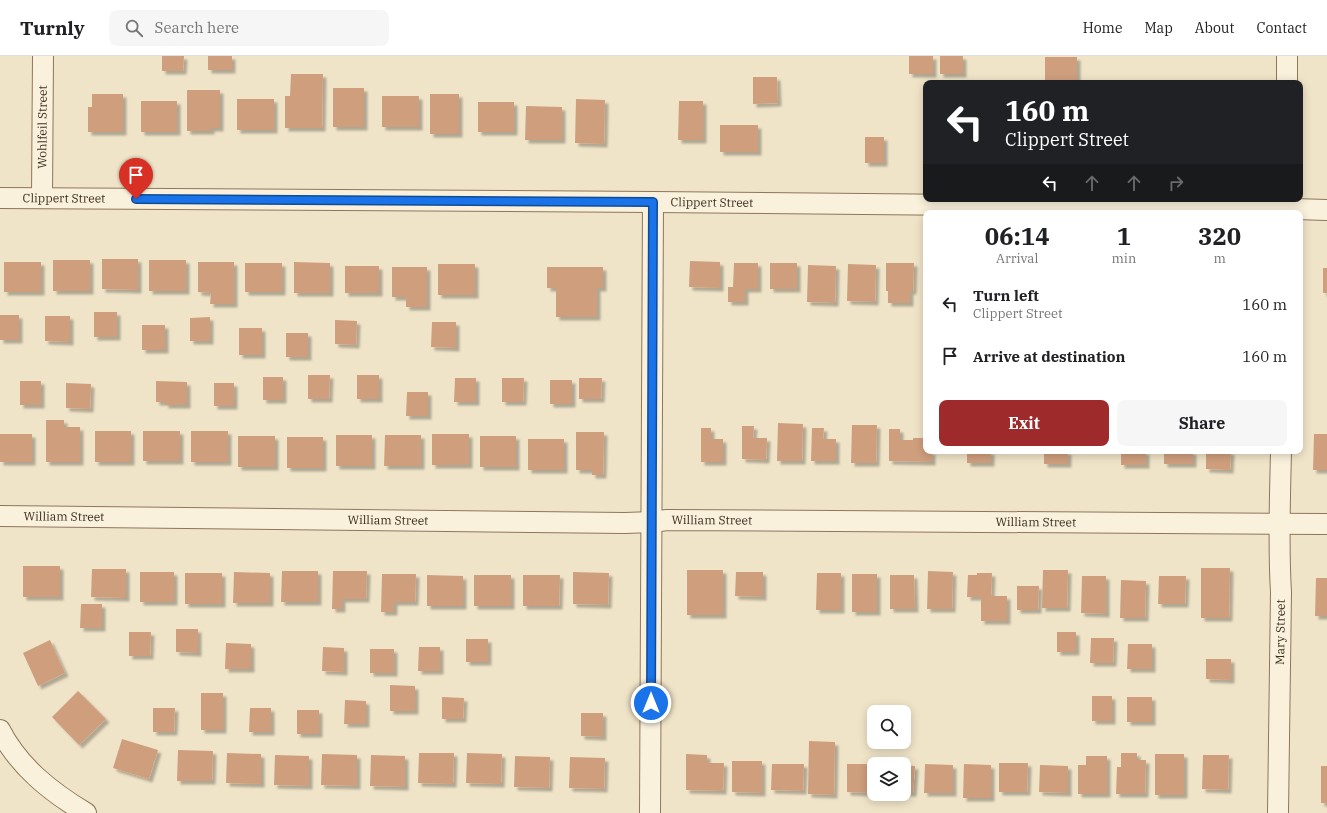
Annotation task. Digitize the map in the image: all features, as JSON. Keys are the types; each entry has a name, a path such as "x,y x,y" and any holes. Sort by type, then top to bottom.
{"street":[{"name":"Wohlfeil Street","path":"42,198 43,56"},
{"path":"1286,80 1287,56"},
{"name":"Clippert Street","path":"0,198 1287,207 1327,210"},
{"path":"650,813 653,202"},
{"name":"Mary Street","path":"1278,813 1281,592 1279,523 1281,454"},
{"name":"William Street","path":"0,516 652,522 667,520 1327,524"},
{"path":"0,730 17,756 31,772 63,799 86,813"}],"building":[{"path":"162,56 184,56 183,71 162,71"},
{"path":"208,56 232,56 232,70 208,70"},
{"path":"909,56 933,56 933,74 909,74"},
{"path":"940,56 963,56 963,74 940,74"},
{"path":"1045,57 1077,57 1077,80 1045,80"},
{"path":"291,74 323,74 322,128 285,128 285,96 290,96"},
{"path":"753,77 777,77 778,103 753,104"},
{"path":"333,88 364,88 364,127 333,127"},
{"path":"187,90 220,90 220,128 211,128 211,131 187,131"},
{"path":"92,94 123,94 123,132 88,132 88,107 92,107"},
{"path":"430,94 459,94 459,134 430,134"},
{"path":"382,96 419,96 419,127 382,127"},
{"path":"237,99 274,99 274,130 237,130"},
{"path":"576,99 605,100 604,144 575,143"},
{"path":"141,101 177,101 177,132 141,132"},
{"path":"679,101 703,101 703,140 678,140"},
{"path":"478,102 514,102 514,132 478,132"},
{"path":"526,106 562,107 562,140 525,140"},
{"path":"720,125 758,125 758,152 720,152"},
{"path":"865,137 884,137 884,163 865,163"},
{"path":"102,259 138,259 138,290 102,289"},
{"path":"53,260 90,260 90,291 53,291"},
{"path":"149,260 186,260 186,291 149,291"},
{"path":"690,261 720,262 720,288 689,287"},
{"path":"4,262 41,262 41,292 4,292"},
{"path":"198,262 234,262 234,304 210,304 211,293 198,292"},
{"path":"294,262 330,263 330,293 294,293"},
{"path":"245,263 282,263 282,292 245,292"},
{"path":"734,263 758,263 758,289 745,289 745,302 728,302 728,287 733,287"},
{"path":"770,263 797,263 797,289 770,289"},
{"path":"886,263 914,263 913,291 910,291 910,303 888,303 888,291 886,291"},
{"path":"438,264 475,264 475,295 438,295"},
{"path":"848,264 876,265 875,302 847,301"},
{"path":"808,265 836,266 835,303 807,302"},
{"path":"345,266 379,266 379,293 345,293"},
{"path":"392,267 427,267 427,307 406,307 406,297 392,297"},
{"path":"547,267 603,267 603,288 597,288 597,317 556,317 556,288 547,288"},
{"path":"1323,268 1327,268 1327,293 1323,293"},
{"path":"94,312 117,312 117,337 94,337"},
{"path":"0,315 19,315 19,340 0,340"},
{"path":"45,316 70,316 70,342 45,341"},
{"path":"210,317 210,341 190,341 190,318"},
{"path":"335,320 357,321 356,345 335,344"},
{"path":"432,322 456,322 456,348 431,347"},
{"path":"142,325 165,325 165,350 142,350"},
{"path":"239,328 262,328 262,355 239,355"},
{"path":"286,333 308,333 308,357 286,357"},
{"path":"308,375 330,375 329,399 308,399"},
{"path":"357,375 379,375 379,399 357,399"},
{"path":"263,377 283,377 283,400 263,400"},
{"path":"455,378 476,378 476,402 454,402"},
{"path":"502,378 524,378 523,402 502,402"},
{"path":"579,378 602,378 601,399 579,399"},
{"path":"550,380 572,380 572,404 550,404"},
{"path":"20,381 41,381 41,405 20,405"},
{"path":"156,381 187,382 187,405 165,405 165,402 156,402"},
{"path":"66,383 91,384 90,409 66,408"},
{"path":"214,383 234,383 234,406 214,406"},
{"path":"407,392 428,392 428,416 406,416"},
{"path":"46,420 64,420 64,427 80,427 80,462 46,462"},
{"path":"778,423 803,424 802,461 777,461"},
{"path":"852,425 877,425 876,463 851,463"},
{"path":"742,426 754,426 753,438 767,438 766,460 742,459"},
{"path":"701,428 711,428 711,439 723,439 723,462 701,462"},
{"path":"812,428 824,428 823,439 836,439 836,461 811,461"},
{"path":"889,429 900,429 900,440 923,438 923,454 932,454 932,462 889,461"},
{"path":"95,431 131,431 131,462 95,462"},
{"path":"143,431 180,431 180,461 143,461"},
{"path":"191,431 228,431 228,462 191,462"},
{"path":"576,432 604,432 603,475 592,475 592,470 576,470"},
{"path":"0,434 32,434 32,462 0,462"},
{"path":"432,434 469,434 469,465 432,465"},
{"path":"1314,434 1327,434 1327,470 1313,470"},
{"path":"336,435 372,435 372,466 336,466"},
{"path":"385,435 421,435 421,466 384,466"},
{"path":"238,436 275,436 275,467 238,467"},
{"path":"480,436 516,436 516,467 480,467"},
{"path":"287,437 323,437 323,468 287,468"},
{"path":"528,439 564,439 564,470 528,470"},
{"path":"967,454 991,454 991,463 967,463"},
{"path":"1044,454 1068,454 1068,464 1044,464"},
{"path":"1121,454 1146,454 1146,465 1121,465"},
{"path":"1164,454 1193,454 1193,464 1164,464"},
{"path":"1206,454 1231,454 1230,470 1206,469"},
{"path":"23,566 60,566 60,597 23,597"},
{"path":"1201,568 1230,568 1229,618 1201,618"},
{"path":"92,569 126,569 126,598 91,597"},
{"path":"687,570 723,570 723,615 687,615"},
{"path":"1043,570 1068,570 1067,608 1042,608"},
{"path":"282,571 318,571 318,602 281,602"},
{"path":"333,571 367,571 366,599 342,599 342,609 332,609"},
{"path":"928,571 953,572 952,609 927,609"},
{"path":"140,572 174,572 174,602 140,602"},
{"path":"234,572 270,573 270,603 233,603"},
{"path":"573,572 609,573 608,605 573,604"},
{"path":"736,572 763,572 763,597 735,596"},
{"path":"185,573 222,573 222,604 185,604"},
{"path":"817,573 841,573 841,610 816,610"},
{"path":"977,573 992,573 991,596 1007,596 1007,621 981,621 981,597 967,597 968,575 977,575"},
{"path":"382,574 416,574 415,602 394,602 394,612 381,612"},
{"path":"852,574 877,574 877,612 852,612"},
{"path":"427,575 463,576 463,606 427,606"},
{"path":"474,575 511,575 511,606 474,606"},
{"path":"523,575 560,575 559,606 523,606"},
{"path":"890,575 914,575 915,609 890,609"},
{"path":"1082,576 1106,576 1106,614 1081,613"},
{"path":"1159,576 1186,576 1185,604 1158,604"},
{"path":"1316,578 1327,578 1327,616 1315,616"},
{"path":"1121,580 1146,581 1145,618 1120,618"},
{"path":"1017,586 1039,586 1038,610 1017,610"},
{"path":"81,604 102,604 102,628 80,628"},
{"path":"176,629 198,629 198,653 176,652"},
{"path":"129,632 151,632 150,656 129,656"},
{"path":"1057,632 1076,632 1076,652 1057,652"},
{"path":"1091,638 1114,638 1113,663 1090,663"},
{"path":"466,639 488,639 488,662 466,662"},
{"path":"50,640 65,673 38,686 23,653"},
{"path":"226,643 251,644 251,669 225,669"},
{"path":"1128,644 1152,644 1152,669 1127,669"},
{"path":"323,647 344,648 344,672 322,671"},
{"path":"419,647 440,647 440,671 418,671"},
{"path":"370,649 394,649 394,673 370,673"},
{"path":"1206,659 1231,659 1231,680 1206,679"},
{"path":"390,685 415,686 415,711 390,711"},
{"path":"78,691 106,719 79,745 52,717"},
{"path":"201,693 223,693 223,730 201,730"},
{"path":"1092,696 1112,696 1112,721 1092,721"},
{"path":"442,697 464,698 463,719 442,719"},
{"path":"1127,697 1152,697 1152,722 1127,722"},
{"path":"345,700 366,701 366,724 344,724"},
{"path":"153,708 175,708 174,732 153,732"},
{"path":"250,708 271,708 271,732 249,732"},
{"path":"297,710 319,710 319,734 297,734"},
{"path":"581,713 603,713 603,737 581,736"},
{"path":"122,739 158,750 149,779 113,768"},
{"path":"809,741 835,742 834,795 808,794"},
{"path":"178,750 213,751 212,781 177,781"},
{"path":"227,753 261,754 261,784 226,783"},
{"path":"419,753 454,753 453,784 418,783"},
{"path":"467,753 502,754 501,784 466,783"},
{"path":"1121,753 1137,753 1137,760 1146,760 1145,794 1116,794 1117,767 1121,767"},
{"path":"322,754 357,755 357,786 321,785"},
{"path":"686,754 707,755 707,763 724,763 723,791 686,790"},
{"path":"1155,754 1184,754 1184,795 1155,795"},
{"path":"275,755 309,756 309,786 274,785"},
{"path":"371,755 405,756 405,787 370,786"},
{"path":"1203,755 1229,755 1228,790 1202,789"},
{"path":"515,756 550,757 549,788 514,787"},
{"path":"1086,756 1107,756 1107,794 1078,794 1078,765 1086,765"},
{"path":"570,757 605,758 604,789 569,788"},
{"path":"732,761 762,761 762,793 732,792"},
{"path":"999,763 1028,763 1027,792 999,792"},
{"path":"772,764 804,764 803,791 771,790"},
{"path":"847,764 867,764 867,793 847,792"},
{"path":"925,764 953,765 953,793 924,793"},
{"path":"964,764 991,765 991,798 963,798"},
{"path":"1040,765 1068,766 1068,793 1039,792"},
{"path":"911,766 915,766 913,793 911,793"},
{"path":"1321,766 1327,766 1327,803 1321,803"}],"route":[{"path":"136,199 653,202 651,703"}]}
